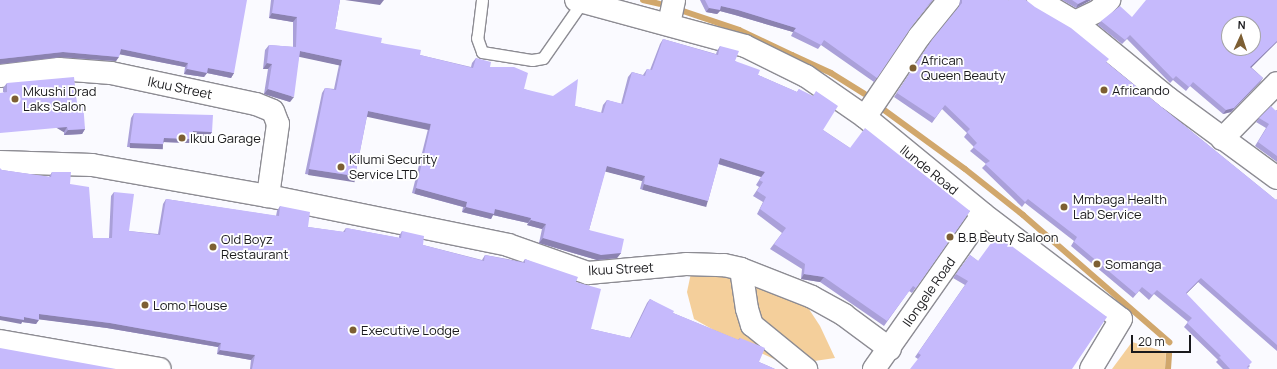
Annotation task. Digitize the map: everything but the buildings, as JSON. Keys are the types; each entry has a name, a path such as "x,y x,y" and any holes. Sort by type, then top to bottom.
{"street":[{"path":"669,24 674,0"},
{"path":"865,117 919,37 949,0"},
{"path":"1038,0 1075,22 1222,138 1277,178"},
{"path":"1075,22 1098,11 1109,0"},
{"name":"Ilunde Road","path":"579,1 669,24 745,46 806,76 865,117 983,214 1121,319 1091,369"},
{"name":"Ikuu Street","path":"0,76 60,69 111,73 256,104 273,111 278,124 268,196"},
{"path":"1222,138 1277,84"},
{"name":"Ikuu Street","path":"0,162 92,165 268,196 508,245 588,273 686,264 724,265 741,269 812,297 844,315 890,349"},
{"name":"Ilongele Road","path":"874,369 890,349 983,214"},
{"path":"741,269 747,309 752,325 806,369"},
{"path":"0,341 160,369"}],"lane":[{"path":"482,0 477,38 482,52 532,60 544,58 579,1"}],"shaded area":[{"path":"716,272 801,297 820,326 835,358 787,365 726,337 694,319 687,292 691,273"},
{"path":"1132,342 1166,352 1165,369 1112,369"}],"waterway":[{"path":"643,0 660,4"},
{"path":"683,11 739,30 831,73 864,94"},
{"path":"880,107 965,169 1023,215 1169,342"},
{"path":"1168,369 1169,354"}],"place":[{"name":"African Queen Beauty","path":"913,68"},
{"name":"Africando","path":"1104,90"},
{"name":"Mkushi Drad Laks Salon","path":"15,99"},
{"name":"Ikuu Garage","path":"182,138"},
{"name":"Kilumi Security Service LTD","path":"341,167"},
{"name":"Mmbaga Health Lab Service","path":"1064,207"},
{"name":"B.B Beuty Saloon","path":"950,237"},
{"name":"Old Boyz Restaurant","path":"213,247"},
{"name":"Somanga","path":"1097,264"},
{"name":"Lomo House","path":"145,305"},
{"name":"Executive Lodge","path":"353,330"}]}
